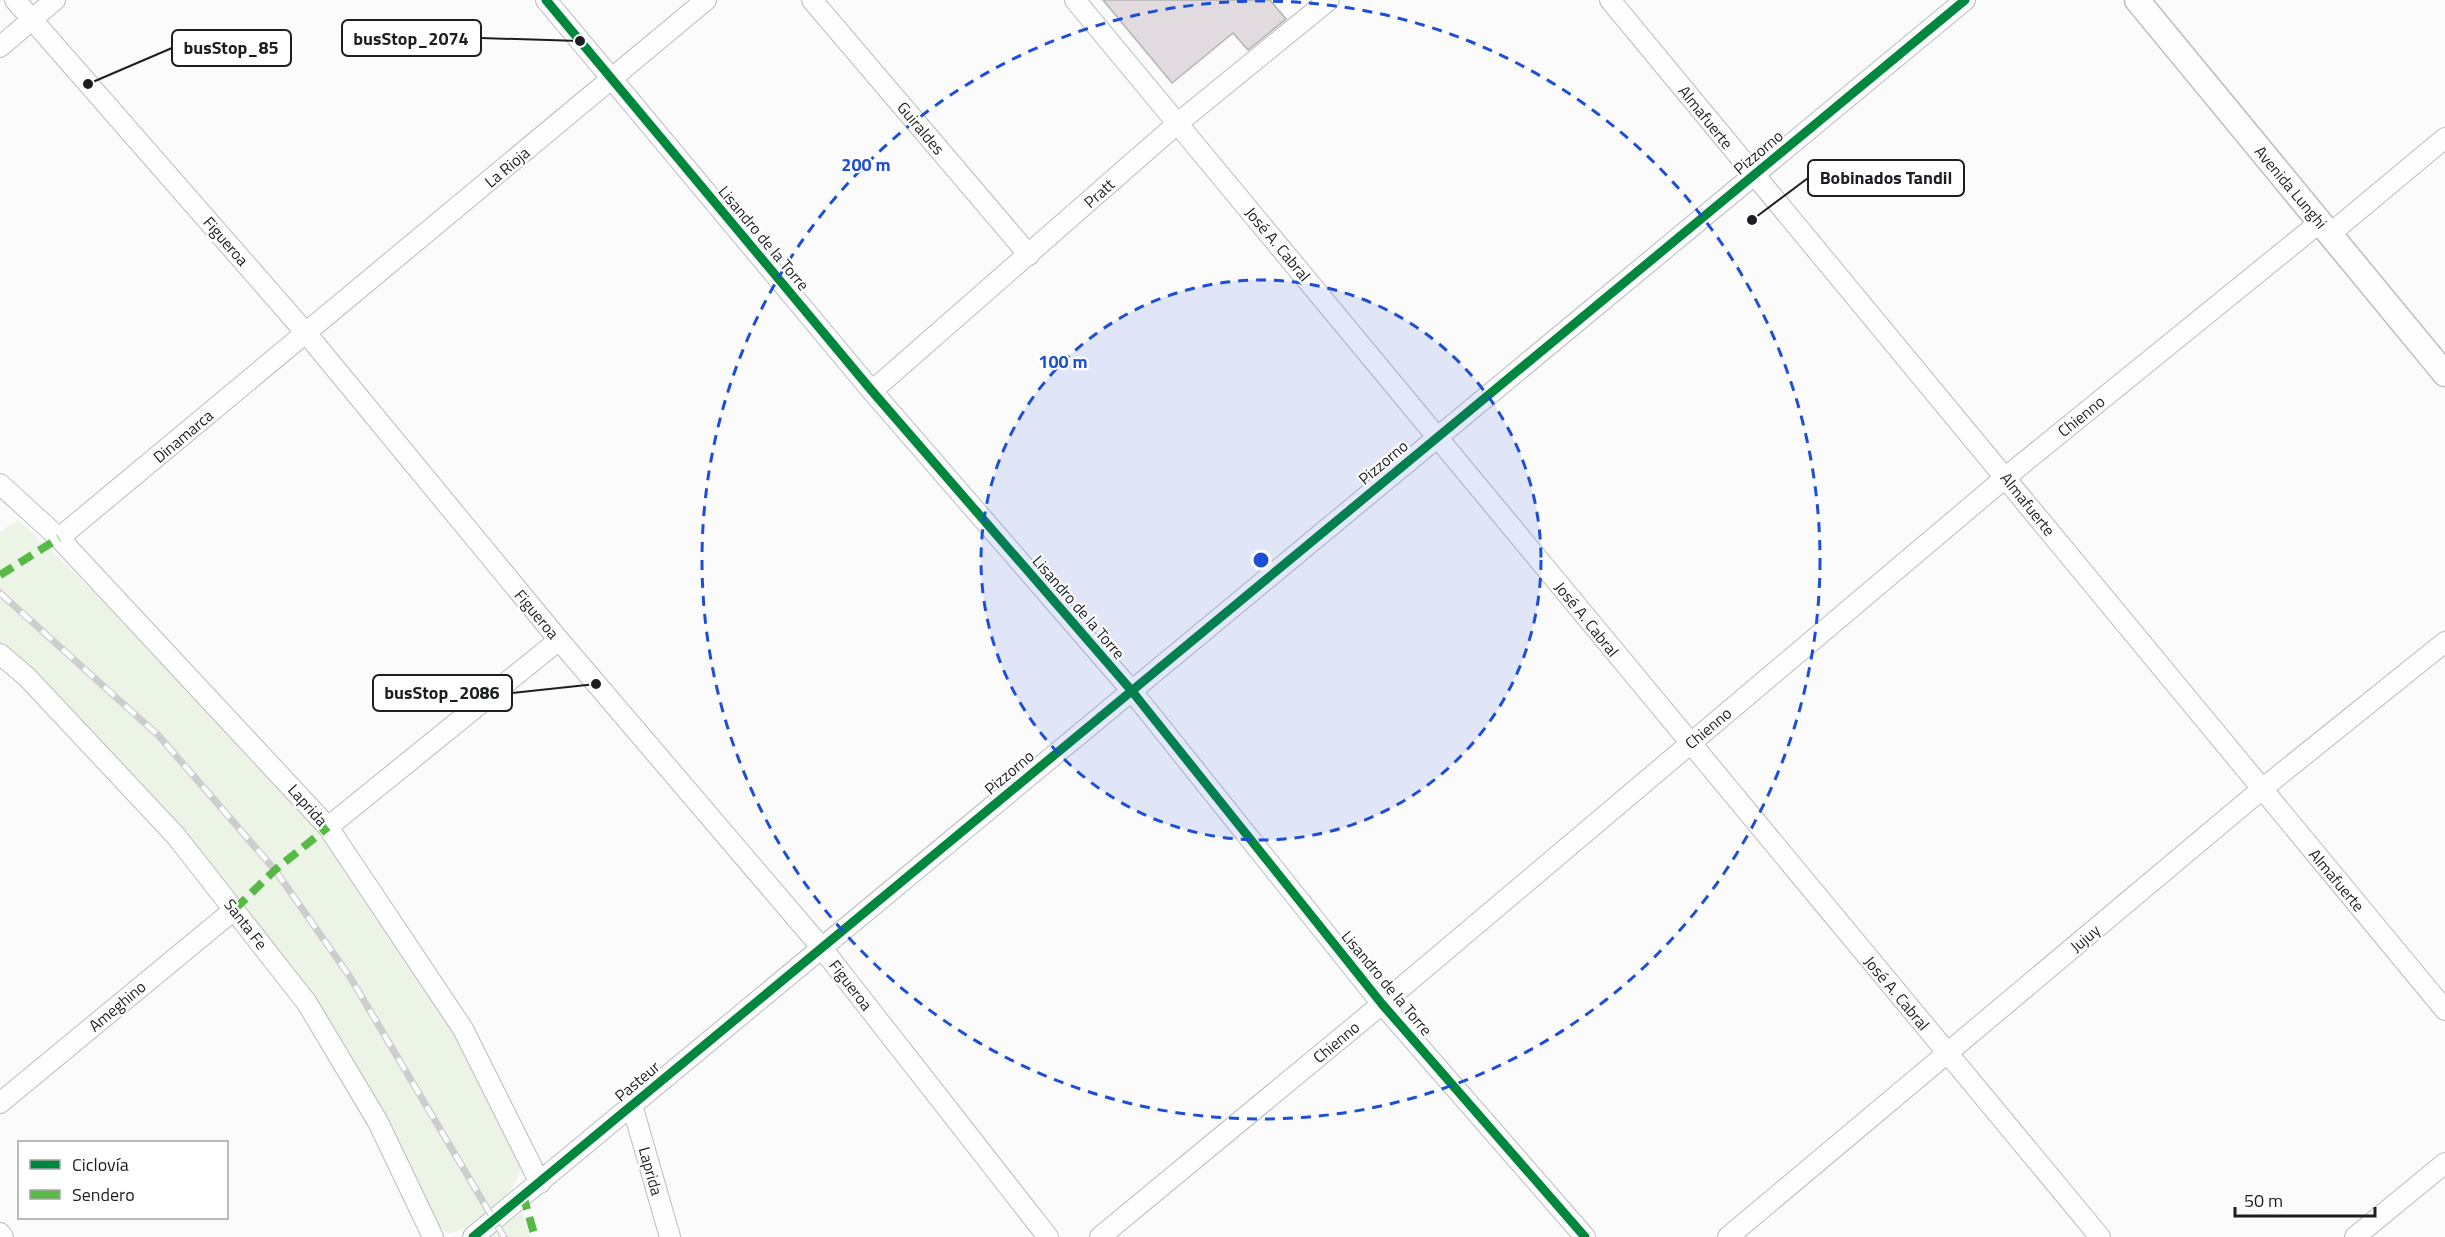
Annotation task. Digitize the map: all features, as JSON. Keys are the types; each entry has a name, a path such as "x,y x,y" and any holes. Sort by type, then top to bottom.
{"main road":[{"name":"Avenida Lunghi","path":"2137,0 2445,374"}],"street":[{"name":"Figueroa","path":"15,0 306,333 559,640 821,947 1048,1237"},
{"path":"0,47 55,0"},
{"name":"Lisandro de la Torre","path":"546,0 872,391 1131,690 1382,1004 1585,1237"},
{"name":"La Rioja","path":"306,333 706,0"},
{"name":"Guiraldes","path":"812,0 1029,255"},
{"name":"José A. Cabral","path":"1075,0 2100,1237"},
{"name":"Pratt","path":"872,391 1178,123 1329,0"},
{"name":"Almafuerte","path":"1610,0 2445,1010"},
{"name":"Pizzorno","path":"821,947 1965,0"},
{"name":"Chienno","path":"1100,1237 1382,1004 2006,477 2325,228 2445,138"},
{"name":"Dinamarca","path":"59,538 306,333"},
{"name":"Laprida","path":"0,484 59,538 328,827 463,1029 540,1183"},
{"path":"328,827 559,640"},
{"name":"Jujuy","path":"1728,1237 2262,789 2445,642"},
{"name":"Santa Fe","path":"0,654 27,677 176,836 307,1003 378,1122 433,1237"},
{"name":"Ameghino","path":"0,1103 234,909"},
{"name":"Pasteur","path":"473,1237 821,947"},
{"name":"Laprida","path":"632,1104 670,1237"},
{"path":"2355,1237 2445,1163"},
{"path":"0,1233 3,1237"}],"green space":[{"path":"18,520 66,564 307,812 455,1031 521,1161 519,1175 512,1187 497,1205 477,1221 448,1233 438,1226 411,1167 319,1006 230,888 26,669 0,645 0,532"},
{"path":"522,1211 530,1237 489,1237"}],"building":[{"path":"1103,0 1270,0 1286,19 1248,50 1233,33 1172,83"}],"railway":[{"path":"0,593 159,736 275,870 350,977 504,1237"}],"marked path":[{"path":"0,575 59,538"},
{"path":"235,909 275,870 328,827"},
{"path":"523,1195 535,1237"}],"cycle path":[{"path":"546,0 872,391 1131,690 1382,1004 1585,1237"},
{"path":"473,1237 1965,0"}],"place":[{"name":"busStop_2074","path":"580,41"},
{"name":"busStop_85","path":"88,84"},
{"name":"Bobinados Tandil","path":"1752,220"},
{"name":"busStop_2086","path":"596,684"}]}
